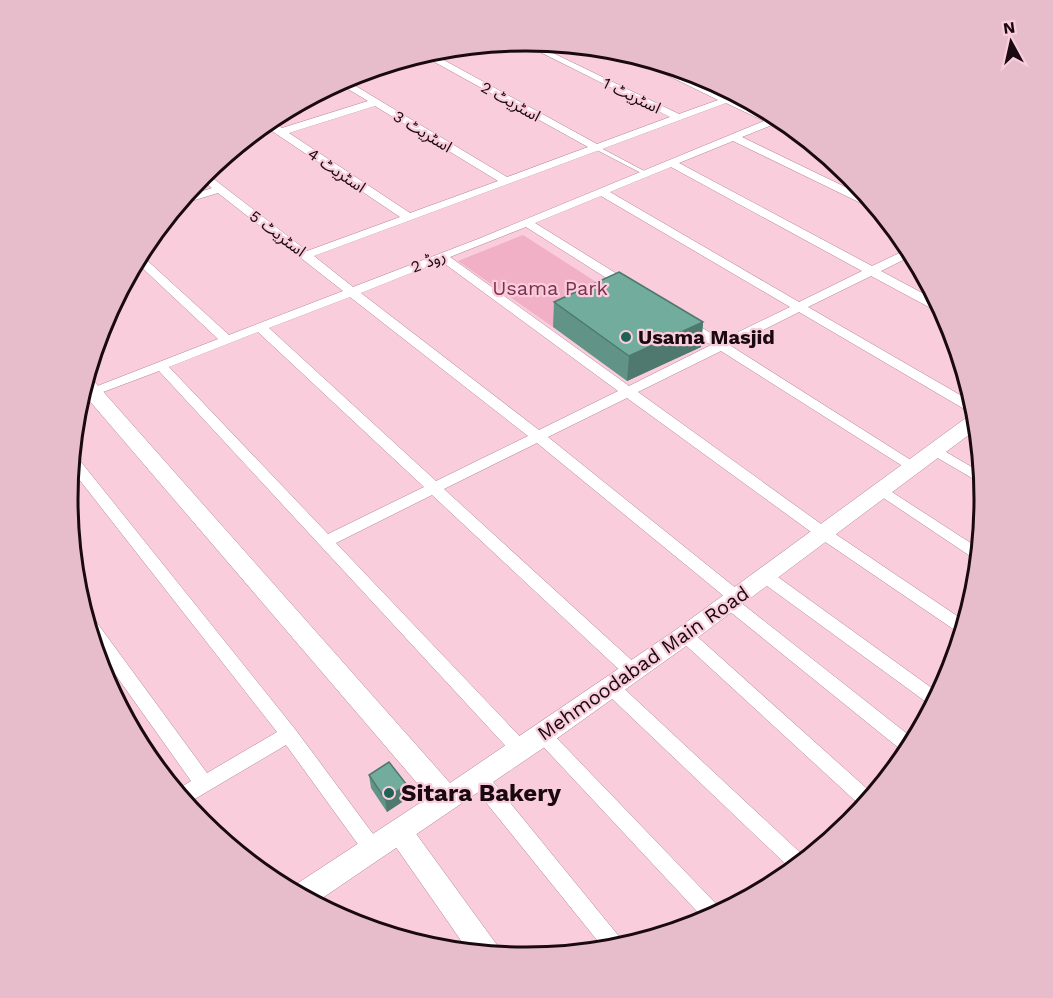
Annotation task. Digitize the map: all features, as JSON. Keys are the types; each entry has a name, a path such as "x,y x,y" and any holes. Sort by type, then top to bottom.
{"main road":[{"path":"91,396 447,799"},
{"name":"Mehmoodabad Main Road","path":"309,891 543,735 685,635 968,425"}],"street":[{"name":"اسٹریٹ 1","path":"544,52 677,117"},
{"name":"اسٹریٹ 2","path":"437,60 597,148"},
{"path":"680,78 752,112"},
{"name":"اسٹریٹ 3","path":"351,87 506,181"},
{"path":"307,255 726,100"},
{"path":"280,132 376,102"},
{"name":"روڈ 2","path":"93,388 161,366 527,223 769,123"},
{"name":"اسٹریٹ 4","path":"275,129 408,217"},
{"path":"735,138 857,197"},
{"path":"670,163 928,302"},
{"name":"اسٹریٹ 5","path":"210,182 537,436 902,743"},
{"path":"197,196 219,189"},
{"path":"600,191 964,404"},
{"path":"527,223 633,290"},
{"path":"441,256 823,533 956,624"},
{"path":"327,541 903,257"},
{"path":"146,264 227,340"},
{"path":"672,314 912,467"},
{"path":"260,327 632,671"},
{"path":"161,366 520,749"},
{"path":"934,450 974,475"},
{"path":"79,469 289,734 372,848"},
{"path":"880,490 972,551"},
{"path":"765,576 929,696"},
{"path":"685,635 861,796"},
{"path":"102,642 204,784"},
{"path":"611,687 793,858"},
{"path":"189,793 289,734"},
{"path":"543,735 708,909"},
{"path":"478,778 609,939"},
{"path":"400,832 480,944"}],"lane":[{"path":"597,148 645,173"}],"green space":[{"name":"Usama Park","path":"523,235 618,296 553,327 458,261"}],"building":[{"path":"619,272 703,322 629,356 554,302"},
{"path":"389,762 407,785 385,799 369,775"}],"place":[{"name":"Usama Masjid","path":"626,337"},
{"name":"Sitara Bakery","path":"389,793"}]}
